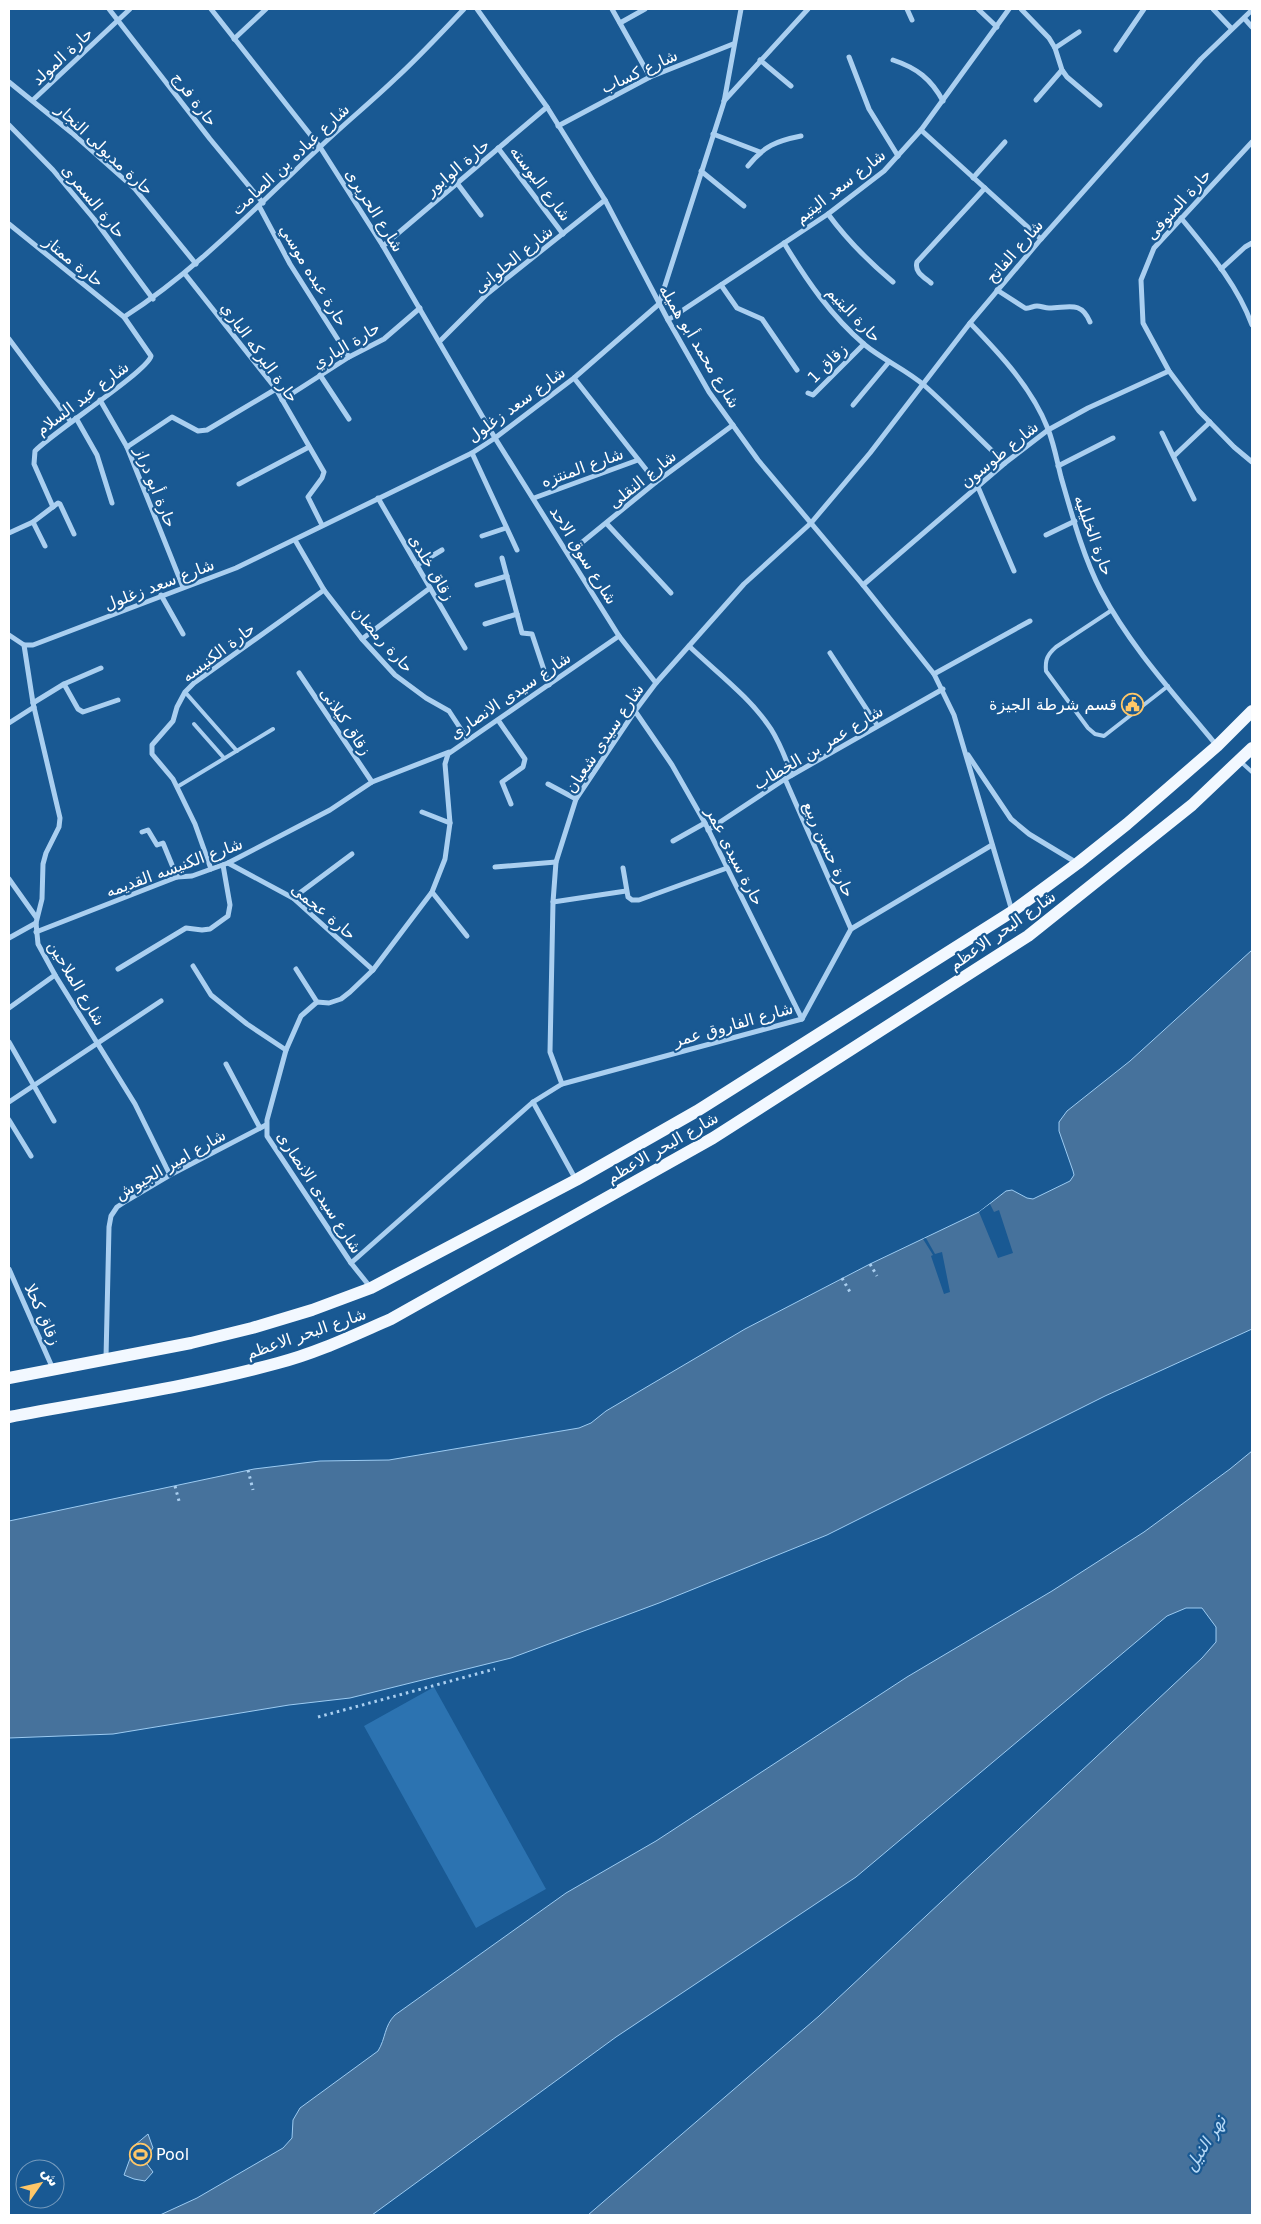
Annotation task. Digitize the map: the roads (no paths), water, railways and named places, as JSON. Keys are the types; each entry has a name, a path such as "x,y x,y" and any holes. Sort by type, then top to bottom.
{"main road":[{"name":"شارع البحر الاعظم","path":"9,1378 106,1361 252,1328 312,1310 371,1288 576,1180 697,1111 1013,911 1078,863 1216,746 1252,711"},
{"name":"شارع البحر الاعظم","path":"9,1417 222,1377 280,1363 336,1343 392,1319 713,1138 1028,936 1192,805 1252,749"}],"street":[{"name":"حارة فرج","path":"109,9 261,204"},
{"name":"حارة المولد","path":"33,100 130,9"},
{"name":"شارع الحريرى","path":"211,9 320,147 383,246 495,438"},
{"path":"234,39 266,9"},
{"name":"شارع عباده بن الصامت","path":"124,317 153,299 185,274 320,147 397,78 464,9"},
{"path":"612,9 650,77"},
{"path":"620,22 645,9"},
{"path":"659,304 724,102 733,44 741,9"},
{"path":"724,102 808,9"},
{"path":"907,9 912,20"},
{"path":"978,9 997,27"},
{"name":"شارع سعد اليتيم","path":"668,320 828,214 884,171 921,130 1009,9"},
{"path":"1020,9 1055,48 1062,70 1067,77 1100,105"},
{"path":"1116,50 1144,9"},
{"path":"1213,9 1231,28"},
{"name":"شارع محمد أبو هميله","path":"480,10 547,107 605,200 659,304 709,392 758,460 863,585 934,674 943,689 954,715 1013,911"},
{"name":"شارع الفاتح","path":"811,523 870,453 997,290 1172,91 1231,28 1252,10"},
{"path":"1244,18 1252,20"},
{"path":"1244,18 1252,27"},
{"path":"1055,48 1079,32"},
{"name":"شارع كساب","path":"558,126 650,77 733,44"},
{"path":"849,57 869,108 898,156"},
{"path":"760,60 791,86"},
{"path":"893,60 909,65 924,74 935,86 943,101"},
{"path":"1036,100 1062,70"},
{"name":"حارة مدبولى النجار","path":"9,82 33,100 135,189 196,264"},
{"name":"حارة الوابور","path":"383,246 547,107"},
{"name":"حارة السمرى","path":"9,125 53,170 94,219 153,299"},
{"path":"921,130 1041,239"},
{"path":"713,134 760,152"},
{"path":"748,166 760,152 779,140 801,136"},
{"path":"974,178 1005,142"},
{"name":"حارة المنوفى","path":"1169,371 1143,323 1141,280 1154,248 1252,142"},
{"name":"شارع البوسته","path":"498,148 563,234"},
{"path":"701,172 744,206"},
{"path":"458,182 481,215"},
{"path":"931,283 918,271 917,262 985,188"},
{"name":"شارع الحلوانى","path":"440,341 486,294 605,200"},
{"name":"حارة عبده موسي","path":"261,204 290,264 349,357"},
{"path":"828,214 868,262 892,282"},
{"path":"1181,218 1221,269 1247,309 1252,325"},
{"name":"حارة ممتاز","path":"9,224 124,317"},
{"name":"حارة اليتيم","path":"784,243 806,280 833,314 864,344 888,363 923,385 1005,464"},
{"path":"1221,269 1252,243"},
{"name":"حارة البركه الباري","path":"185,274 276,389 324,472 322,478 310,491 308,500 322,525"},
{"path":"721,285 736,308 762,319 796,370"},
{"path":"997,290 1025,308 1038,306 1048,308 1076,307 1086,313 1090,322"},
{"name":"شارع سعد زغلول","path":"24,644 33,645 236,568 472,453 495,438 574,378 659,304"},
{"name":"حارة الباري","path":"282,400 349,357 384,339 420,308"},
{"name":"شارع عبد السلام","path":"53,507 34,464 33,457 40,446 133,376 150,359 150,353 124,317"},
{"name":"حارة الخليليه","path":"970,323 1014,372 1033,400 1048,430 1075,521 1100,590 1131,639 1216,746"},
{"path":"9,339 71,422"},
{"name":"زقاق 1","path":"808,393 813,395 864,344"},
{"path":"853,405 888,363"},
{"path":"1169,371 1199,411 1234,447 1252,462"},
{"name":"شارع طوسون","path":"863,585 1005,464 1048,430 1088,408 1169,371"},
{"path":"320,375 349,419"},
{"path":"574,378 656,482"},
{"path":"127,447 168,418 176,418 198,431 207,430 276,389"},
{"name":"حارة أبو دراز","path":"100,400 127,447 183,587"},
{"path":"76,418 97,455 112,503"},
{"path":"1174,456 1210,422"},
{"name":"شارع النقلى","path":"568,553 607,524 656,482 733,425"},
{"path":"1162,433 1194,499"},
{"name":"شارع سوق الاحد","path":"495,438 619,636 656,683"},
{"path":"1058,466 1113,438"},
{"path":"239,484 309,447"},
{"path":"472,453 517,550"},
{"name":"شارع المنتزه","path":"534,498 638,460"},
{"path":"978,487 1014,571"},
{"name":"زقاق خلدى","path":"378,498 464,648"},
{"path":"9,533 33,522 56,504 60,504 74,534"},
{"path":"1046,535 1075,521"},
{"path":"33,522 45,546"},
{"name":"شارع سيدى شعبان","path":"562,1084 550,1052 553,902 556,862 576,799 634,711 656,683 744,584 811,523"},
{"path":"607,524 671,593"},
{"path":"482,536 506,528"},
{"name":"حارة رمضان","path":"295,540 324,590 362,639 395,675 426,698 449,711 468,740"},
{"path":"417,565 442,550"},
{"path":"502,558 522,633 532,634 549,685"},
{"path":"477,585 507,576"},
{"path":"362,639 430,588"},
{"name":"حارة الكنيسه","path":"177,787 152,754 152,745 173,721 177,707 185,692 194,683 324,590"},
{"path":"161,595 183,634"},
{"path":"485,624 517,614"},
{"path":"934,674 1030,621"},
{"path":"9,634 16,641 24,644"},
{"name":"شارع سيدى الانصارى","path":"371,1288 351,1263 267,1136 266,1125 286,1050 301,1016 317,1002 330,1003 341,1000 373,970 432,892 445,859 450,823 445,764 448,754 619,636"},
{"name":"شارع الملاحين","path":"24,644 33,705 60,818 55,836 46,853 42,874 42,899 36,920 38,944 55,975 135,1104 170,1175"},
{"path":"689,646 755,709 771,729 783,751 792,775"},
{"path":"830,652 877,725"},
{"path":"9,722 64,684 101,668"},
{"name":"زقاق كيلانى","path":"299,673 372,782"},
{"path":"64,684 78,708 83,712 118,700"},
{"name":"شارع عمر بن الخطاب","path":"708,830 784,779 943,689"},
{"name":"حارة سيدى عمر","path":"634,711 672,765 705,823 802,1019"},
{"path":"498,720 525,759 523,767 502,783 511,804"},
{"name":"شارع الكنيسه القديمه","path":"36,932 177,877 192,876 212,870 330,810 372,782 452,750"},
{"name":"شارع محمد أبو هميله","path":"965,751 1010,818 1029,834 1078,863"},
{"name":"حارة حسن ربيع","path":"784,779 851,929"},
{"path":"548,784 576,799"},
{"path":"177,787 195,824 212,870"},
{"path":"422,812 450,823"},
{"path":"674,841 705,823"},
{"path":"142,832 148,830 157,845 163,844 177,877"},
{"path":"851,929 992,845"},
{"path":"293,898 352,854"},
{"path":"495,868 556,862"},
{"path":"118,969 186,928 210,929 228,916 230,905 225,864"},
{"name":"حارة عجمى","path":"225,864 293,898 373,970"},
{"path":"623,868 628,897 632,900 639,900 727,868"},
{"path":"9,880 36,920 9,938"},
{"path":"553,902 626,891"},
{"path":"432,892 467,936"},
{"name":"شارع الفاروق عمر","path":"533,1102 562,1084 802,1019 851,929"},
{"path":"193,966 212,996 247,1024 286,1050"},
{"path":"296,969 317,1002"},
{"path":"9,1008 55,975"},
{"path":"9,1102 161,1001"},
{"path":"9,1042 54,1121"},
{"path":"226,1064 260,1128"},
{"path":"351,1263 533,1102 576,1180"},
{"path":"9,1120 31,1156"},
{"name":"شارع امير الجيوش","path":"106,1361 108,1227 111,1216 117,1207 170,1175 266,1125"},
{"name":"زقاق كحلا","path":"9,1269 54,1370"}],"lane":[{"path":"1112,610 1056,647 1049,654 1045,662 1046,671 1088,728 1095,734 1104,736 1168,686"},
{"path":"185,692 237,751"},
{"path":"194,724 224,758"},
{"path":"177,787 273,729"},
{"path":"1239,760 1252,772"}],"water":[{"path":"1252,950 1252,1329 1105,1396 827,1535 659,1603 511,1658 350,1698 289,1705 113,1734 9,1738 9,1521 254,1469 320,1461 389,1460 579,1428 591,1423 606,1411 745,1329 870,1264 979,1212 1006,1191 1012,1190 1033,1199 1070,1181 1074,1175 1059,1131 1059,1122 1067,1111 1130,1061"},
{"name":"نهر النيل","path":"1252,1451 1252,2215 588,2215 819,2016 1202,1658 1216,1642 1216,1627 1202,1608 1186,1608 1167,1616 856,1877 616,2037 372,2215 160,2215 197,2198 283,2148 292,2138 293,2120 300,2108 378,2051 389,2023 395,2015 566,1893 656,1841 907,1677 1052,1591 1144,1532"},
{"name":"Pool","path":"148,2134 153,2148 144,2160 153,2172 145,2181 124,2175 135,2145"}],"place":[{"name":"قسم شرطة الجيزة","path":"1133,704"},
{"name":"Pool","path":"140,2154"}]}
